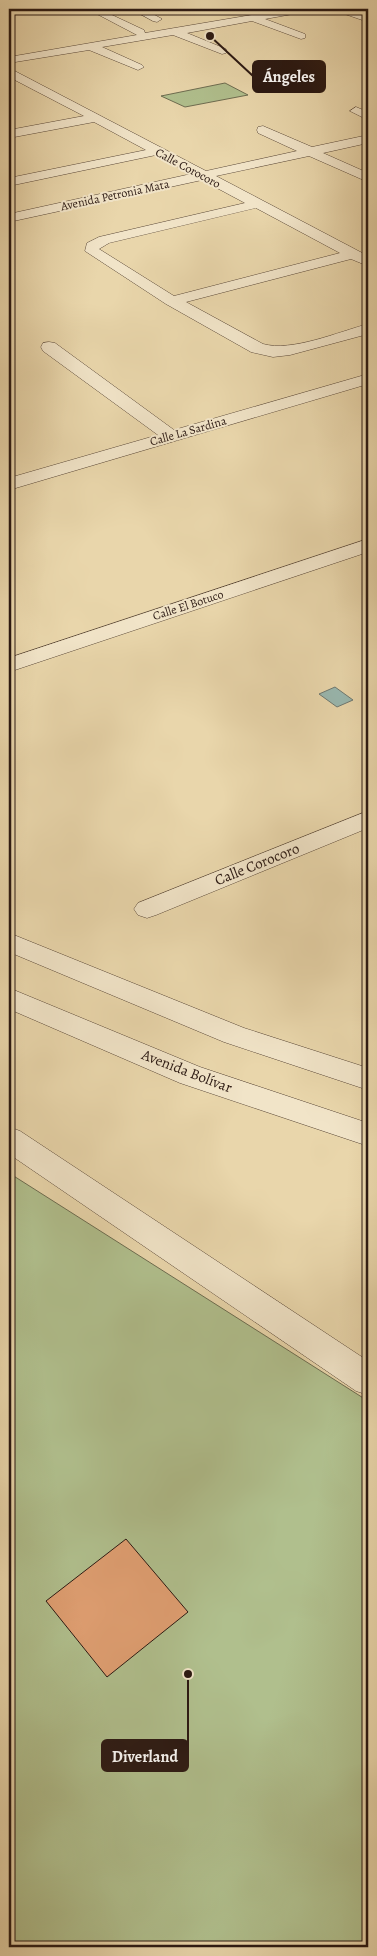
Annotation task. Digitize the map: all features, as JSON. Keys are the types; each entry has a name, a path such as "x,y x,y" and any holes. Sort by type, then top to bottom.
{"street":[{"path":"120,9 102,14 140,32"},
{"path":"136,9 157,19"},
{"path":"9,54 140,32 205,18 275,9"},
{"path":"9,60 304,9"},
{"path":"340,9 368,19"},
{"path":"253,18 301,36"},
{"path":"173,31 222,51"},
{"path":"90,46 138,67"},
{"name":"Calle Corocoro","path":"9,72 368,262"},
{"path":"18,89 35,86"},
{"path":"356,110 368,116"},
{"path":"9,134 96,118"},
{"path":"263,130 368,178"},
{"name":"Avenida Petronia Mata","path":"9,218 368,139"},
{"path":"9,182 158,151"},
{"path":"257,204 104,240 92,246 92,251 172,301 257,348 273,352 290,350 368,329"},
{"path":"172,301 353,254"},
{"path":"49,346 171,436"},
{"name":"Calle La Sardina","path":"9,484 368,379"},
{"name":"Calle El Botuco","path":"9,665 368,546"},
{"name":"Calle Corocoro","path":"147,909 368,819"},
{"path":"9,942 234,1035 368,1079"},
{"name":"Avenida Bolívar","path":"9,998 190,1075 368,1135"},
{"path":"9,1139 368,1380"}],"green space":[{"path":"225,83 248,95 185,107 161,96"},
{"path":"9,1173 368,1401 368,1947 9,1947"}],"water":[{"path":"335,687 353,700 337,707 319,694"}],"building":[{"path":"126,1539 188,1612 107,1677 46,1601"}],"place":[{"name":"Ángeles","path":"210,36"},
{"name":"Diverland","path":"188,1674"}]}
